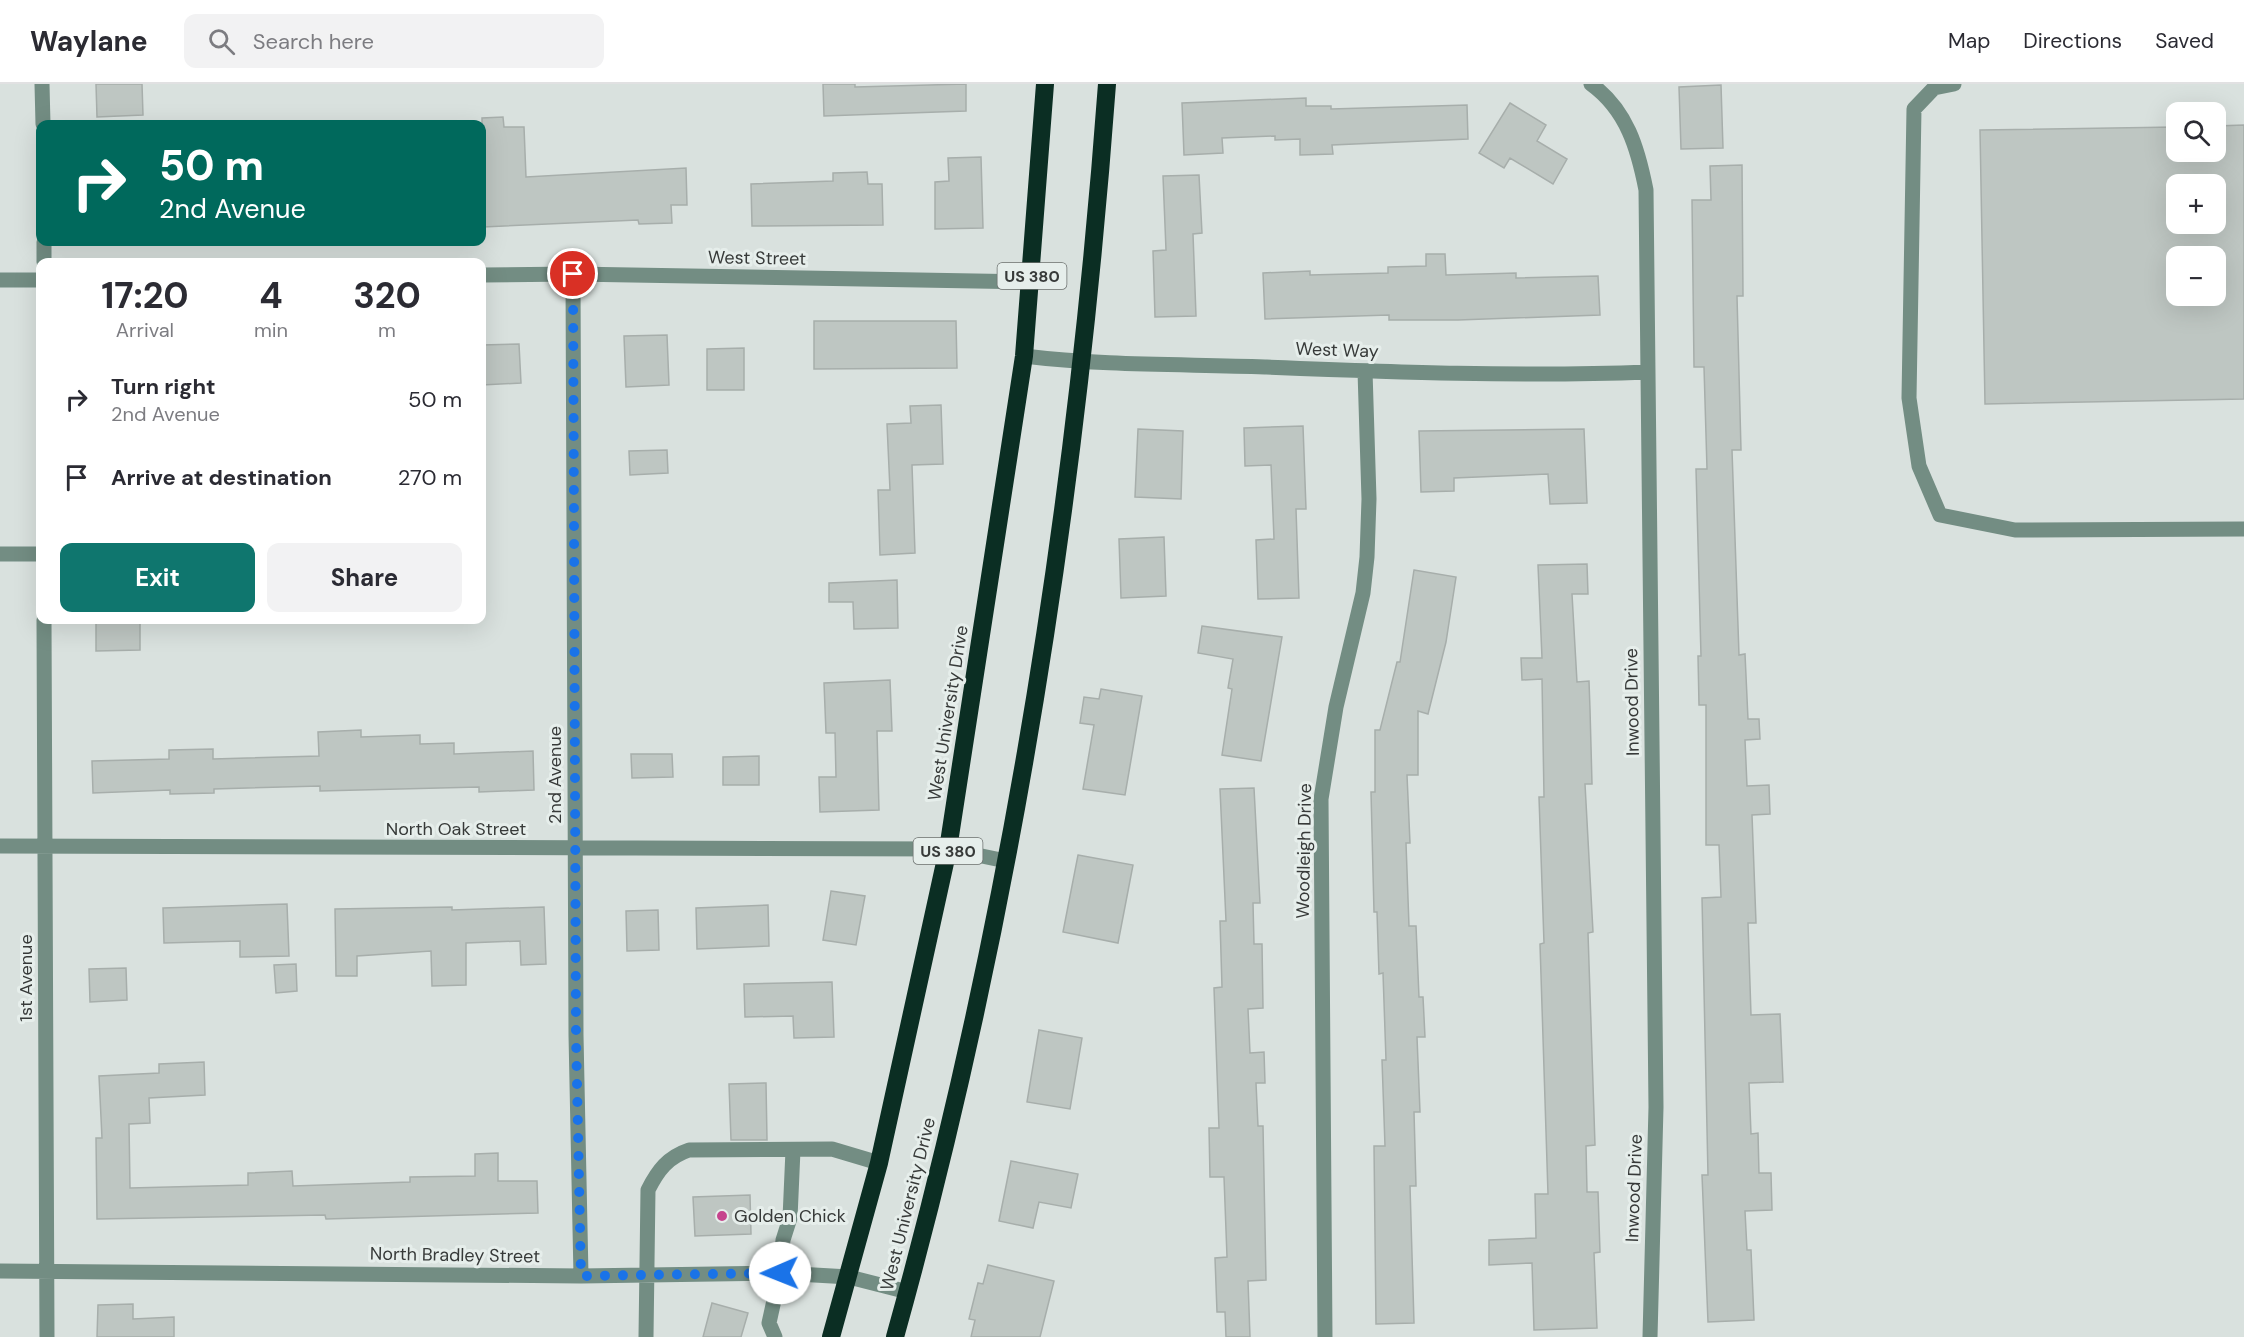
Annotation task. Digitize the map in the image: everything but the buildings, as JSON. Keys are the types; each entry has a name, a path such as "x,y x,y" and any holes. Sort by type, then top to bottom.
{"highway":[{"name":"West University Drive","path":"831,1337 879,1163 948,849 1024,356 1032,282 1045,84"},
{"name":"West University Drive","path":"895,1337 908,1292 974,1018 1006,861 1049,611 1082,363 1095,243 1107,84"}],"street":[{"path":"42,84 43,120"},
{"name":"Inwood Drive","path":"1591,84 1614,106 1628,126 1639,156 1646,190 1656,1095 1650,1337"},
{"path":"1954,84 1934,88 1914,109 1909,399 1919,466 1940,515 2015,530 2244,528"},
{"name":"West Street","path":"486,275 573,274 1032,282"},
{"name":"2nd Avenue","path":"573,274 575,849 581,1276"},
{"path":"0,280 36,280"},
{"name":"West Way","path":"1024,356 1082,363 1365,371 1558,375 1648,372"},
{"name":"Woodleigh Drive","path":"1325,1337 1321,799 1336,707 1364,584 1369,499 1365,371"},
{"path":"0,554 36,554"},
{"name":"1st Avenue","path":"45,624 47,1337"},
{"name":"North Oak Street","path":"0,846 948,849 1006,861"},
{"path":"646,1337 648,1190 658,1171 674,1155 689,1149 832,1149 879,1163"},
{"path":"775,1337 769,1323 780,1273 783,1240 790,1218 794,1150"},
{"name":"North Bradley Street","path":"0,1271 581,1276 780,1273 849,1277 908,1292"}],"place":[{"name":"Golden Chick","path":"722,1216"}],"route":[{"path":"573,274 576,1035 581,1276 780,1273"}]}
